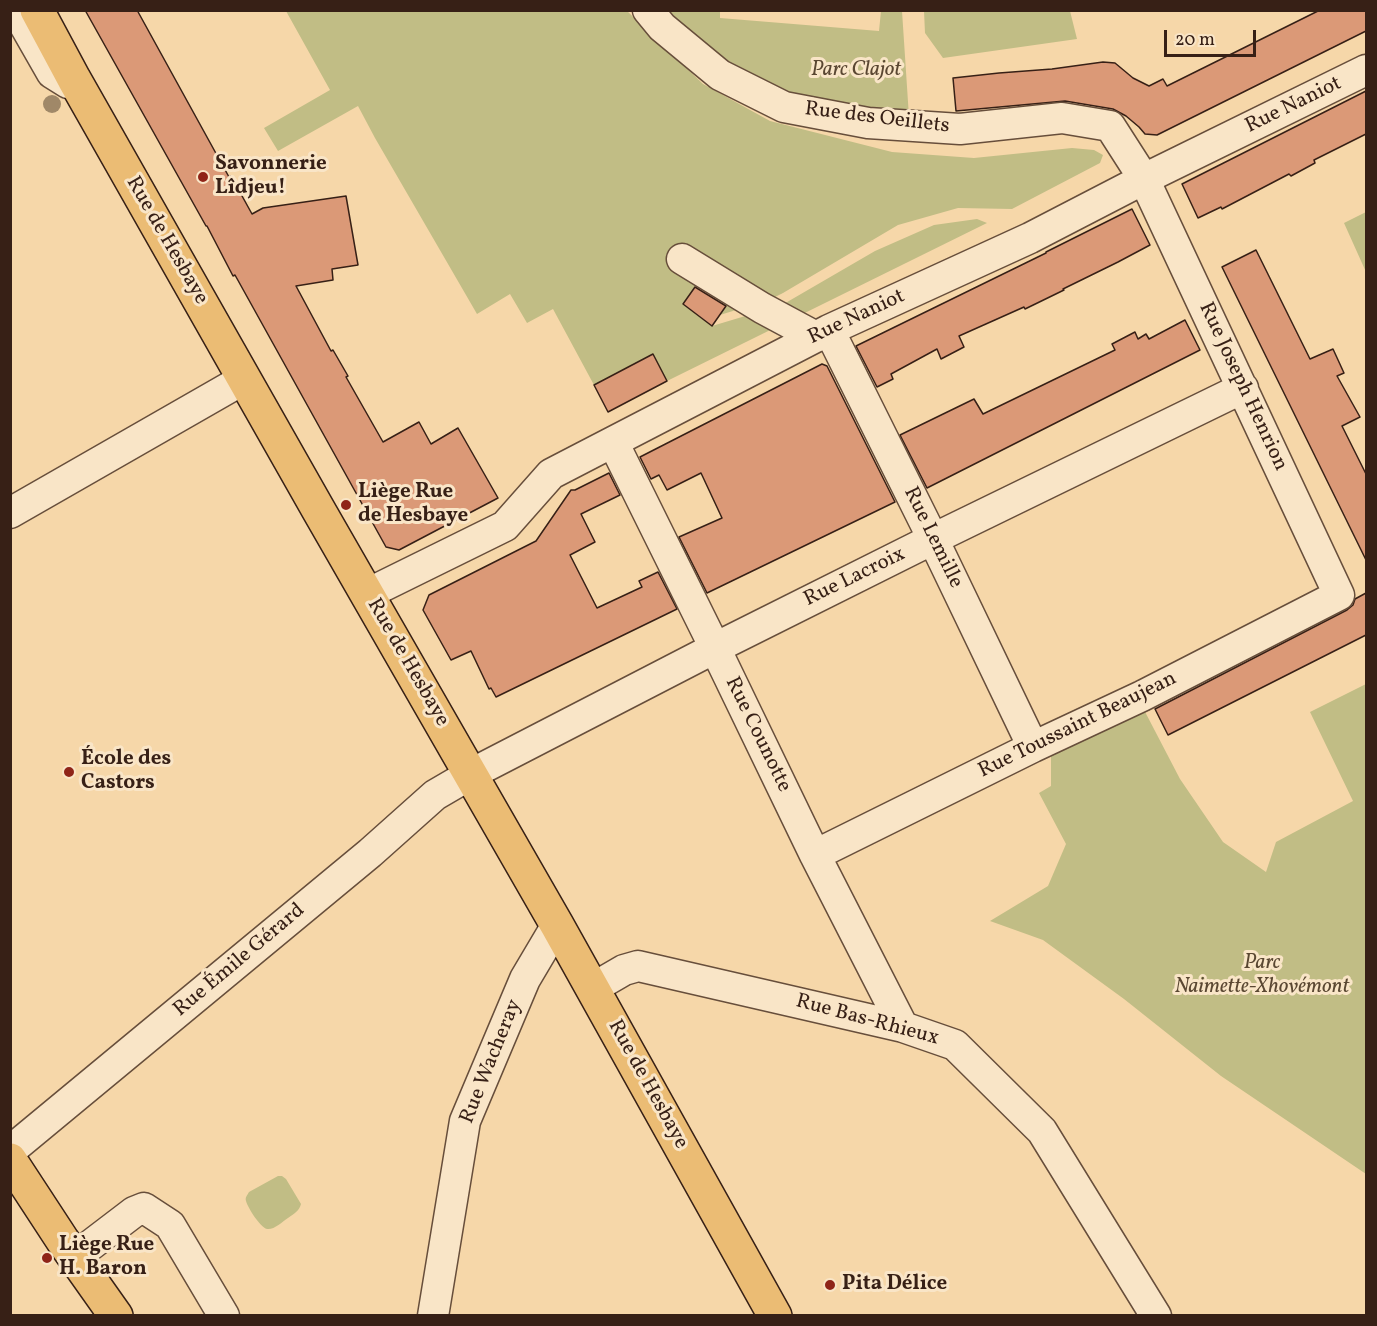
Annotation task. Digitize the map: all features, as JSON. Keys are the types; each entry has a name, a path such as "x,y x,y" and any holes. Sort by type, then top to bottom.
{"main road":[{"name":"Rue de Hesbaye","path":"37,10 244,379 593,988 776,1316"},
{"path":"10,1160 116,1316"}],"street":[{"path":"16,10 52,73 81,91"},
{"name":"Rue des Oeillets","path":"648,10 662,27 720,75 784,107 868,123 960,129 1062,118 1110,126 1144,179"},
{"name":"Rue Naniot","path":"367,594 505,526 551,474 822,333 1030,238 1366,70"},
{"name":"Rue Joseph Henrion","path":"1144,179 1339,595"},
{"path":"682,259 762,308 822,333"},
{"name":"Rue Lemille","path":"822,333 933,539 1033,747"},
{"path":"10,513 244,379"},
{"name":"Rue Lacroix","path":"471,774 933,539 1243,388"},
{"name":"Rue Counotte","path":"613,442 815,855 903,1027"},
{"name":"Rue Toussaint Beaujean","path":"815,855 1142,696 1339,595"},
{"name":"Rue Émile Gérard","path":"10,1151 370,853 435,795 471,774"},
{"name":"Rue Wacheray","path":"433,1316 465,1121 525,978 557,925"},
{"name":"Rue Bas-Rhieux","path":"593,988 624,970 638,966 903,1027 955,1045 1042,1131 1147,1311"},
{"path":"75,1257 134,1212 144,1209 170,1225 224,1316"}],"green space":[{"path":"626,10 703,84 770,121 892,152 974,158 1072,148 1094,150 1103,155 1100,163 1012,209 958,208 898,225 783,293 720,315 729,300 700,280 683,304 712,326 782,305 875,251 934,225 977,219 987,223 667,381 653,354 594,385 553,309 527,323 510,294 477,314 358,106 278,151 264,128 330,90 286,11"},
{"name":"Parc Clajot","path":"663,11 720,11 720,18 879,31 881,11 902,11 909,117 785,100 722,65"},
{"name":"Parc Clajot","path":"924,11 1070,11 1077,39 943,58 925,33"},
{"path":"1366,212 1366,272 1344,223"},
{"name":"Parc Naimette-Xhovémont","path":"1366,684 1366,1174 1221,1076 1124,999 1043,940 990,921 1048,886 1066,844 1039,793 1051,786 1051,748 1142,706 1180,779 1223,842 1266,872 1276,842 1353,801 1310,712"},
{"path":"278,1176 286,1179 301,1204 293,1215 275,1227 267,1229 255,1217 246,1198 249,1192"}],"building":[{"path":"85,10 137,10 229,177 231,176 252,214 263,208 346,196 358,265 332,269 333,280 296,286 383,442 419,422 431,444 458,428 498,498 399,550 386,547"},
{"path":"1320,10 1366,10 1366,31 1157,135 1145,134 1126,116 1113,109 1065,101 956,111 953,78 1103,62 1115,63 1133,78 1149,86 1163,79 1167,86"},
{"path":"1366,91 1366,134 1314,160 1315,163 1291,176 1289,174 1222,209 1221,207 1198,218 1182,184"},
{"path":"1132,209 1150,245 1025,309 1024,307 959,336 964,347 941,359 937,349 891,374 893,379 877,387 856,346"},
{"path":"1256,250 1310,359 1333,349 1344,373 1337,376 1360,417 1342,426 1366,474 1366,560 1222,267"},
{"path":"695,287 726,306 712,326 683,304"},
{"path":"1185,320 1200,350 927,488 900,435 974,399 983,414 1115,350 1112,344 1135,332 1138,339 1146,334 1149,339"},
{"path":"653,354 667,381 608,412 594,385"},
{"path":"822,364 827,366 895,502 707,593 679,537 722,518 701,473 667,490 659,475 651,479 640,457"},
{"path":"609,473 620,495 581,514 595,542 570,555 597,608 642,587 639,581 658,572 677,609 496,697 491,688 489,689 471,651 451,660 423,610 429,595 536,541 571,490"},
{"path":"1366,593 1366,635 1168,735 1155,709 1347,610 1353,605 1355,599"}],"place":[{"name":"Savonnerie Lîdjeu!","path":"203,177"},
{"name":"Liège Rue de Hesbaye","path":"346,505"},
{"name":"École des Castors","path":"69,772"},
{"name":"Liège Rue H. Baron","path":"47,1258"},
{"name":"Pita Délice","path":"830,1285"}]}
